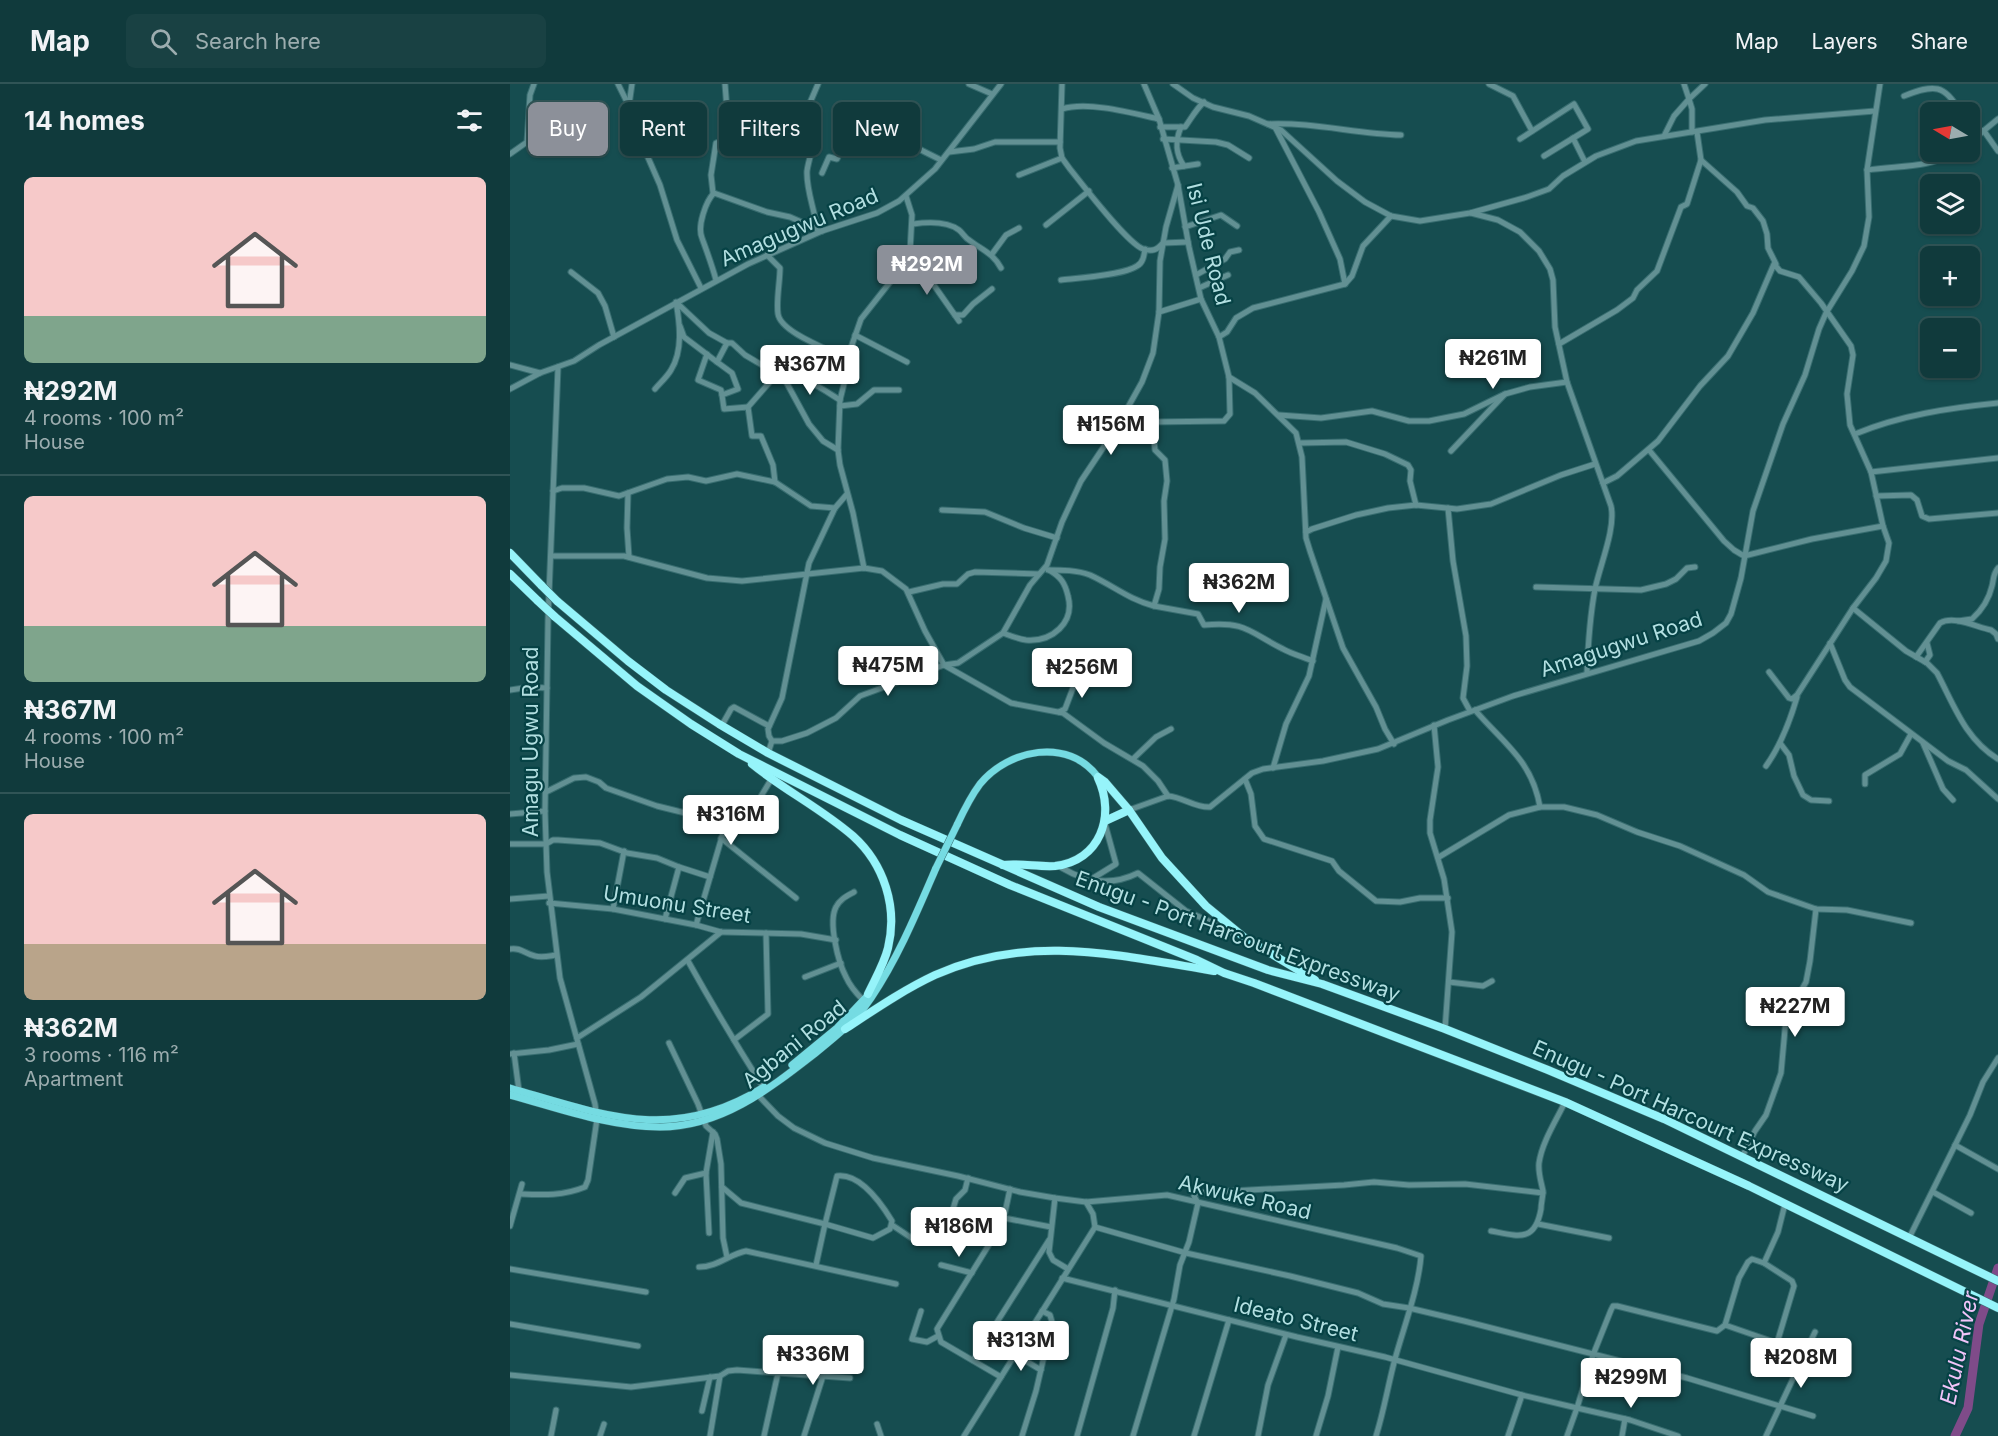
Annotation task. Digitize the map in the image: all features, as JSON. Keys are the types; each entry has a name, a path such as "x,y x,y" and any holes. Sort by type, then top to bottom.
{"highway":[{"name":"Enugu - Port Harcourt Expressway","path":"510,553 557,601 666,690 768,753 901,820 1144,924 1268,970 1322,984 1445,1029 1664,1119 1998,1281"},
{"name":"Enugu - Port Harcourt Expressway","path":"510,574 554,616 637,686 691,724 739,754 900,835 1000,881 1224,973 1565,1102 1785,1204 1998,1308"},
{"path":"739,754 852,835 873,859 882,875 890,903 890,931 885,958 865,997"},
{"path":"1002,865 1055,866 1068,863 1090,849 1105,823 1107,813 1105,793 1098,777"},
{"path":"1098,777 1110,787 1129,810 1181,881 1206,906 1236,931 1322,984"},
{"path":"1105,823 1129,810"},
{"path":"845,1029 896,996 935,975 962,964 1009,953 1064,950 1102,953 1224,973"}],"main road":[{"name":"Agbani Road","path":"510,1095 653,1127 689,1124 703,1117 735,1109 845,1029 867,1004 911,925 967,804 981,783 1002,764 1035,753 1072,755 1098,777"},
{"name":"Agbani Road","path":"757,1094 837,1028 878,986"},
{"name":"Agbani Road","path":"510,1089 597,1116"}],"street":[{"path":"510,154 527,142 530,95 534,84"},
{"path":"618,84 627,102"},
{"path":"630,102 632,84"},
{"path":"716,280 701,233 704,215 712,193 711,175 716,144 727,139 725,84"},
{"path":"819,84 809,105 807,120 817,129 807,171 819,230"},
{"path":"969,84 992,94"},
{"name":"Amagugwu Road","path":"510,389 540,373 574,361 701,288 767,255 819,230 877,213 906,196 927,178 1001,84"},
{"path":"1062,84 1060,142 1062,158 1124,233 1145,249 1152,251 1160,261"},
{"name":"Isi Ude Road","path":"1122,419 1152,422 1224,421 1230,414 1230,377 1219,337 1199,288 1178,185 1159,119 1144,84"},
{"path":"1173,84 1186,94 1204,102 1275,128 1293,140 1357,196 1391,216 1420,221 1470,213 1549,189 1563,176 1585,162 1622,144 1765,120 1875,111"},
{"path":"1489,84 1513,96 1532,131"},
{"path":"1559,344 1617,310 1633,298 1637,290 1657,271 1682,207 1686,204 1701,160 1694,132 1692,109 1684,84"},
{"path":"1664,136 1674,116 1705,84"},
{"name":"Amagugwu Road","path":"1168,796 1210,807 1257,771 1332,759 1394,744 1434,725 1472,711 1587,673 1699,641 1726,623 1731,614 1741,578 1753,511 1783,424 1805,375 1826,313 1852,271 1864,246 1869,217 1867,170 1880,84"},
{"path":"1904,96 1916,89 1936,84 1946,89 1954,102"},
{"path":"1161,127 1185,127 1192,119 1196,109 1204,102"},
{"path":"1520,139 1574,104 1588,129 1544,156"},
{"path":"1062,109 1098,108 1159,119"},
{"path":"1980,134 1998,119"},
{"path":"1266,124 1293,123 1401,135"},
{"path":"1181,127 1176,140 1184,166"},
{"path":"1275,128 1328,232 1340,259 1345,284"},
{"path":"1980,130 1984,131 1998,151"},
{"path":"822,172 829,157 837,159 847,138 863,147 886,147 896,141 907,143 941,160"},
{"path":"1573,138 1585,162"},
{"path":"1163,139 1216,142 1228,145 1249,158"},
{"path":"949,152 974,149 994,142 1060,142"},
{"path":"647,156 663,195 677,240 701,288"},
{"path":"1019,174 1062,158"},
{"path":"1701,160 1737,192 1747,206 1754,208 1763,221 1768,248 1780,271 1799,277 1844,334 1852,350 1853,363 1847,394 1849,421 1871,472 1889,543 1886,561 1876,578 1852,608 1797,695 1790,722 1766,766"},
{"path":"1867,170 1935,162"},
{"path":"1172,168 1198,164"},
{"path":"772,741 782,741 807,733 836,718 860,696 944,664 958,663 1003,633 1030,585 1046,569 1081,481 1122,419 1149,367 1159,312 1160,261 1178,185"},
{"path":"1046,225 1089,191"},
{"path":"712,193 731,197 767,212 790,217 819,230"},
{"path":"864,568 841,472 838,450 840,403 847,359 855,336 866,312 907,258 911,248 913,224 906,196"},
{"path":"1470,213 1510,225 1529,240 1544,257 1553,280 1555,327 1567,382 1611,506 1613,519 1595,588 1590,622 1587,673"},
{"path":"1185,226 1221,215 1237,226"},
{"path":"1219,337 1227,332 1236,318 1253,308 1345,284 1352,276 1363,246 1391,216"},
{"path":"913,224 928,222 949,225 968,240 992,254 1002,268"},
{"path":"992,254 1006,235 1019,228"},
{"path":"1152,251 1163,243 1188,242"},
{"path":"1061,280 1124,271 1138,266 1143,259 1145,249"},
{"path":"1196,275 1215,266 1230,252 1239,250"},
{"path":"767,255 780,268 778,316 786,326 801,336 847,359"},
{"path":"907,258 931,281 957,318 992,289"},
{"path":"1603,483 1617,476 1649,450 1728,356 1753,313 1762,288 1773,265 1776,264"},
{"path":"571,272 598,293 614,337"},
{"path":"1199,288 1228,275"},
{"path":"1159,312 1202,298"},
{"path":"655,389 671,371 676,360 679,346 679,324 676,302"},
{"path":"676,302 709,333 727,343 732,343 745,355 776,375 807,380 840,403 857,404 874,390 899,390"},
{"path":"679,324 684,337 732,373 738,389 722,395"},
{"path":"855,336 907,362"},
{"path":"717,362 727,343"},
{"path":"707,354 698,380 721,390 723,409 748,407 776,375"},
{"path":"510,365 540,373"},
{"name":"Amagu Ugwu Road","path":"558,367 547,688 546,844 549,899 560,978 597,1116"},
{"path":"1230,377 1256,393 1294,429 1300,443 1306,532 1343,648 1394,744"},
{"path":"784,378 809,424 823,441 838,450"},
{"path":"1279,415 1328,418 1372,411 1408,421 1429,421 1464,414 1505,394 1530,387 1567,382"},
{"path":"1451,451 1505,394"},
{"path":"1855,435 1916,415 1998,403"},
{"path":"748,407 752,436 761,436 773,465 775,482"},
{"path":"1152,422 1155,450 1165,460 1167,481 1160,590 1154,606"},
{"path":"1300,443 1346,442 1402,462 1411,468 1410,481 1416,505"},
{"path":"1649,450 1724,541 1744,556 1812,538 1883,526"},
{"path":"1871,472 1998,458"},
{"path":"1306,532 1356,515 1388,508 1416,505 1457,509 1491,504 1561,475 1595,464"},
{"path":"553,491 562,488 584,488 619,496 643,486 674,478 688,477 706,481 737,474 775,482 811,506 835,508"},
{"path":"628,493 629,557"},
{"path":"768,753 772,741 769,736 769,726 782,698 812,557 835,508 847,494"},
{"path":"1876,496 1911,495 1917,500 1922,516 1929,519 1998,513"},
{"path":"1448,508 1454,569 1466,636 1467,666 1464,698 1472,711 1520,757 1536,790 1540,807"},
{"path":"942,510 985,512 1024,528 1057,538"},
{"path":"551,556 614,555 714,579 742,581 864,568 882,571 909,592 921,623 944,664 1011,702 1059,712 1104,743 1133,759 1158,781 1168,796 1129,810"},
{"path":"1536,587 1641,590 1676,579 1690,567 1695,567"},
{"path":"1916,657 1942,621 1972,619 1984,607 1993,575 1998,568"},
{"path":"1046,569 1068,570 1089,575 1135,601 1198,614 1204,625 1226,623 1252,630 1283,649 1313,661"},
{"path":"1003,633 1017,638 1035,640 1054,633 1065,624 1069,609 1066,588 1061,578 1046,569"},
{"path":"909,592 943,584 957,584 968,574 975,572 1039,574"},
{"path":"1273,768 1286,724 1309,676 1327,598"},
{"path":"1852,608 1937,673 1974,740 1981,748 1998,759"},
{"path":"1956,621 1991,630 1998,639"},
{"path":"1991,630 1998,628"},
{"path":"1830,643 1850,687 1948,761 1966,770 1998,799"},
{"path":"1925,662 1930,655 1927,643"},
{"path":"1059,712 1065,709 1081,667"},
{"path":"1770,672 1789,698 1792,699 1797,695"},
{"path":"510,690 530,687 547,688"},
{"path":"722,726 731,709 735,707 769,726"},
{"path":"1434,725 1438,767 1430,827 1448,898 1452,941 1445,1029"},
{"path":"1133,759 1156,737 1171,729"},
{"path":"1865,784 1865,775 1900,754 1911,734"},
{"path":"1922,742 1943,789 1953,800"},
{"path":"1780,743 1788,755 1803,795 1811,800 1829,801"},
{"path":"546,792 574,778 590,778 606,788 657,806 740,825 746,821 772,778"},
{"path":"1245,778 1251,794 1255,826 1264,839 1332,861 1339,871 1376,901 1400,902 1420,898 1448,898"},
{"path":"1439,857 1480,830 1509,815 1540,807 1573,809 1597,815 1637,832 1680,846 1744,875 1768,892 1816,909 1847,910 1911,923"},
{"path":"510,814 545,811"},
{"path":"696,925 726,823"},
{"path":"1090,880 1116,864 1105,823"},
{"path":"721,838 796,898"},
{"path":"510,844 546,844 553,840 600,843 657,858 710,877"},
{"path":"613,909 624,851"},
{"path":"665,919 679,867"},
{"path":"1062,868 1090,880 1108,883 1125,880 1138,873 1186,911 1211,922 1226,934 1236,931"},
{"path":"855,892 844,897 835,910 833,919 841,963 850,985 865,997"},
{"name":"Umuonu Street","path":"510,899 549,899 613,909 721,932 801,934 836,940"},
{"path":"1742,1157 1766,1115 1781,1073 1786,1018 1806,982 1816,909"},
{"path":"519,1091 512,1054 549,1050 578,1041 641,997 721,932"},
{"path":"734,1040 768,1014 766,933"},
{"path":"510,949 519,948 539,957 556,955"},
{"path":"688,961 764,1087"},
{"path":"806,977 841,963"},
{"path":"1449,982 1483,986 1492,981"},
{"path":"669,1043 699,1104 707,1127 713,1132 718,1144 723,1238 727,1257"},
{"path":"1909,1238 1933,1192 1983,1082 1998,1058"},
{"name":"Akwuke Road","path":"757,1094 778,1116 794,1128 825,1143 873,1158 1010,1189 1086,1202 1167,1195 1398,1248 1421,1256 1420,1270 1376,1436"},
{"path":"1491,1232 1520,1236 1533,1230 1538,1224 1543,1193 1539,1172 1542,1150 1565,1102"},
{"path":"520,1194 556,1196 572,1193 585,1187 597,1116"},
{"path":"709,1233 706,1173 713,1132"},
{"path":"1955,1145 1998,1169"},
{"path":"675,1193 685,1178 706,1173"},
{"path":"816,1265 837,1176 850,1176 872,1192 890,1218 892,1225 913,1239 922,1241 931,1234 947,1229 956,1199 965,1190 969,1178"},
{"path":"1133,1436 1174,1299 1180,1265 1186,1253 1198,1203 1194,1196 1198,1192 1374,1182 1409,1185 1465,1184 1543,1193"},
{"path":"510,1226 522,1184"},
{"path":"722,1187 741,1203 873,1238 884,1234 892,1225"},
{"path":"1001,1377 941,1341 937,1329 1003,1222 1010,1189"},
{"path":"1933,1192 1971,1213"},
{"path":"1055,1198 1049,1240 1051,1257 1068,1269"},
{"path":"964,1436 1095,1227 1094,1214 1086,1202"},
{"path":"1764,1263 1778,1232 1785,1204"},
{"path":"1004,1218 1051,1227"},
{"path":"1538,1224 1609,1238"},
{"path":"1095,1227 1186,1253 1364,1295 1383,1304 1409,1308 1593,1354 1781,1405 1813,1416"},
{"path":"973,1360 1049,1240"},
{"path":"699,1267 712,1266 727,1257 746,1251 758,1252 896,1284"},
{"path":"1567,1436 1593,1354 1613,1306 1717,1331 1725,1325 1739,1278 1752,1259 1764,1263 1792,1281 1794,1286 1777,1343"},
{"path":"941,1265 972,1273"},
{"path":"510,1269 646,1292"},
{"name":"Ideato Street","path":"1062,1278 1395,1360 1522,1395 1625,1419 1678,1436"},
{"path":"1077,1436 1113,1308 1115,1290"},
{"path":"921,1311 912,1339 927,1342 938,1336"},
{"path":"1022,1436 1052,1322 1050,1315 1042,1311"},
{"path":"1194,1436 1229,1320"},
{"path":"510,1324 638,1346"},
{"path":"1725,1325 1777,1343 1803,1357"},
{"path":"1766,1436 1815,1332"},
{"path":"1258,1436 1268,1384 1286,1335"},
{"path":"1316,1436 1328,1396 1338,1347"},
{"path":"1014,1354 1041,1370"},
{"path":"510,1375 631,1387 720,1376 728,1371 737,1370 850,1378"},
{"path":"764,1436 778,1372"},
{"path":"710,1436 720,1376"},
{"path":"804,1436 823,1376"},
{"path":"702,1410 710,1377"},
{"path":"1508,1436 1522,1395"},
{"path":"551,1436 556,1410"},
{"path":"1622,1436 1625,1419"},
{"path":"600,1436 604,1424"},
{"path":"877,1424 881,1436"}],"waterway":[{"name":"Ekulu River","path":"1955,1436 1968,1408 1979,1324 1998,1268"}]}
